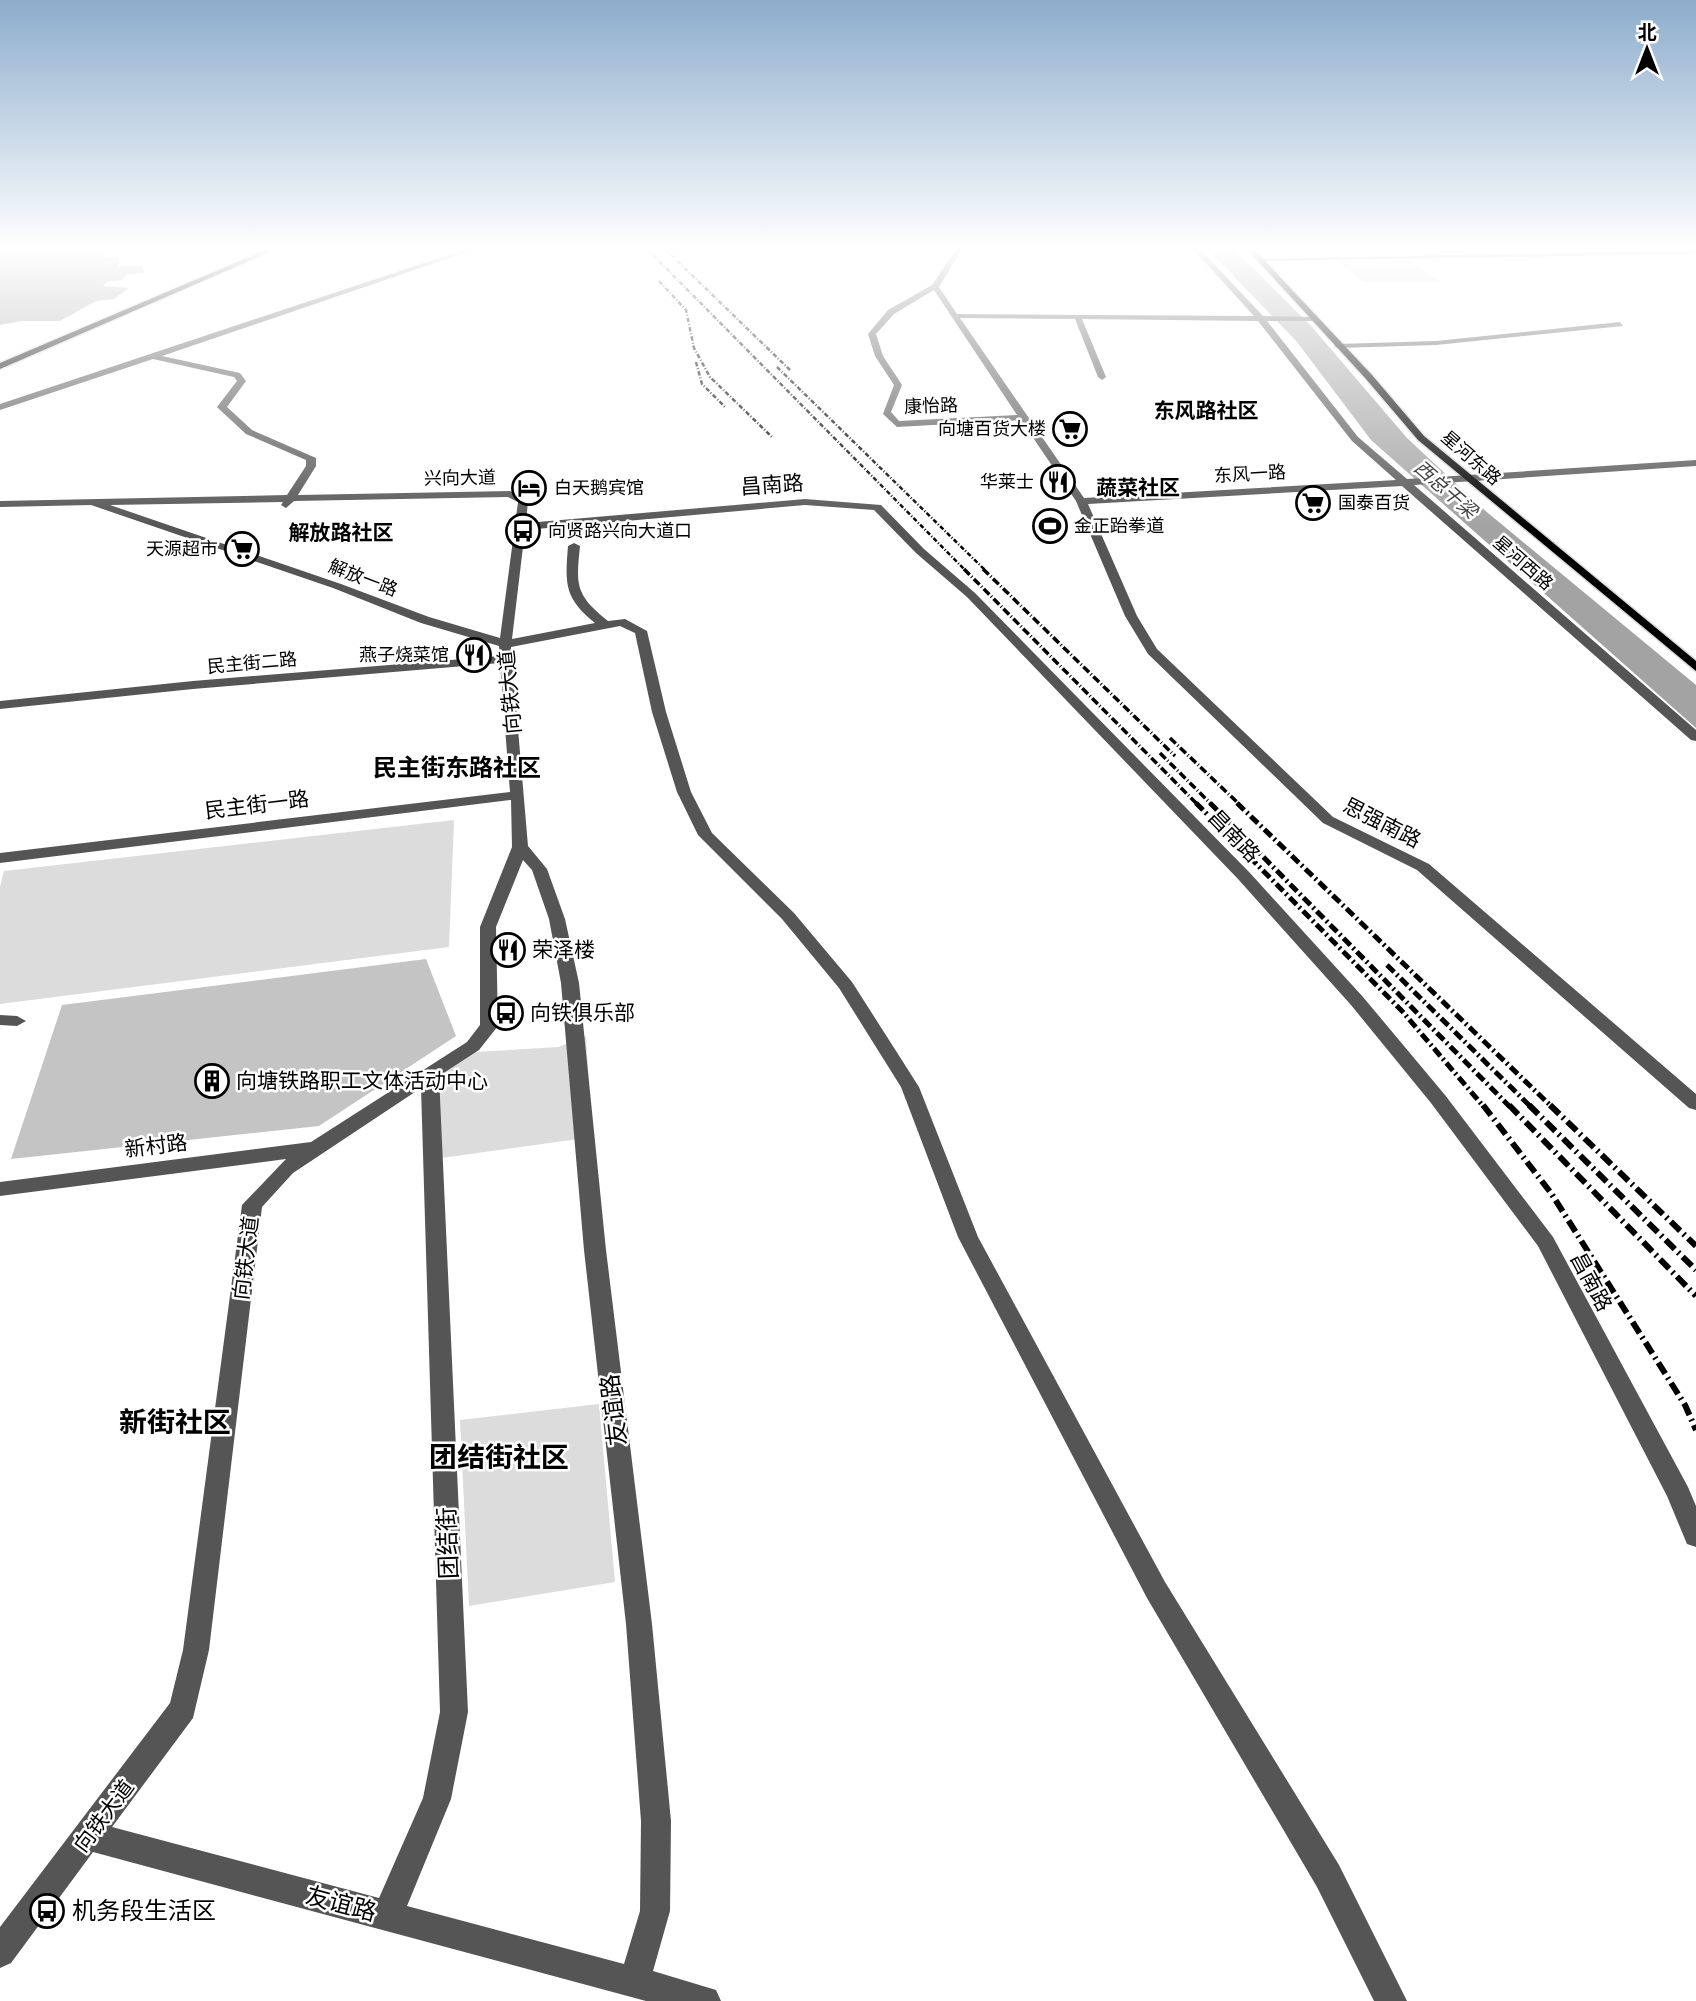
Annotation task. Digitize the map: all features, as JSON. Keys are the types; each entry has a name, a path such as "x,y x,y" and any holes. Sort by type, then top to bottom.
{"main road":[{"path":"0,366 58,341"},
{"name":"星河东路","path":"1333,341 1421,438 1696,667"}],"street":[{"path":"0,407 197,341"},
{"name":"康怡路","path":"874,341 879,356 898,385 887,412 897,424 1025,417"},
{"name":"思强南路","path":"973,341 1081,501 1096,529 1138,631 1152,650 1328,820 1423,867 1696,1104"},
{"path":"1088,341 1102,377"},
{"name":"星河西路","path":"1282,341 1355,439 1696,737"},
{"path":"1338,346 1452,341"},
{"path":"153,356 237,375 242,381 222,407 249,432 263,440 312,458 311,466 289,502"},
{"path":"1466,477 1696,463"},
{"name":"东风一路","path":"1081,501 1466,477"},
{"name":"兴向大道","path":"0,504 523,501"},
{"name":"向铁大道","path":"0,1952 183,1709 196,1650 252,1205 286,1168 473,1046 489,1026 488,927 520,847 519,795 506,651 523,501"},
{"name":"解放一路","path":"90,502 337,586 506,651"},
{"name":"兴向大道","path":"0,511 289,502"},
{"name":"昌南路","path":"522,527 805,502 877,507 920,551 971,595 1244,876 1357,1001 1438,1099 1546,1242 1679,1494 1696,1536"},
{"path":"574,546 572,591 578,604 604,624 621,622 641,631 659,712 684,792 706,835 788,916 846,986 910,1087 968,1237 1094,1478 1156,1590 1328,1876 1391,2001"},
{"name":"民主街二路","path":"0,705 506,651 604,624"},
{"name":"民主街一路","path":"0,858 519,795"},
{"name":"友谊路","path":"520,847 539,869 557,919 570,983 595,1250 639,1624 656,1821 656,1898 655,1911 634,1982"},
{"name":"团结街","path":"387,1916 437,1799 454,1712 430,1074"},
{"name":"新村路","path":"0,1189 317,1148"},
{"name":"友谊路","path":"89,1836 705,2001"}],"shaded area":[{"path":"454,820 449,947 0,1004 0,887 4,871"},
{"path":"586,1036 592,1137 434,1159 436,1070 460,1053 558,1047"},
{"path":"599,1404 615,1582 469,1606 460,1420"}],"water":[{"name":"西总干梁","path":"1324,341 1407,438 1482,508 1696,685 1696,728 1371,440 1297,342"}],"building":[{"name":"向塘铁路职工文体活动中心","path":"426,959 456,1036 319,1126 11,1159 62,1005"}],"railway":[{"path":"693,341 710,377 772,437"},
{"path":"739,341 965,570"},
{"path":"760,341 790,370"},
{"path":"696,362 702,384 725,407"},
{"path":"777,367 985,570"},
{"path":"964,569 1197,804"},
{"path":"983,569 1175,756"},
{"path":"1170,738 1239,804"},
{"path":"1160,753 1210,803"},
{"path":"1196,803 1402,1011 1484,1107"},
{"path":"1210,803 1510,1107"},
{"path":"1237,803 1552,1107"},
{"path":"1387,965 1531,1107"},
{"path":"1483,1105 1551,1193 1685,1405 1696,1430"},
{"path":"1509,1105 1696,1296"},
{"path":"1529,1105 1696,1270"},
{"path":"1550,1105 1696,1246"}],"place":[{"name":"向塘百货大楼","path":"1070,429"},
{"name":"华莱士","path":"1058,482"},
{"name":"白天鹅宾馆","path":"529,488"},
{"name":"国泰百货","path":"1313,503"},
{"name":"金正跆拳道","path":"1050,526"},
{"name":"向贤路兴向大道口","path":"523,531"},
{"name":"天源超市","path":"242,549"},
{"name":"燕子烧菜馆","path":"474,655"},
{"name":"荣泽楼","path":"508,950"},
{"name":"向铁俱乐部","path":"506,1013"},
{"name":"向塘铁路职工文体活动中心","path":"212,1081"},
{"name":"机务段生活区","path":"47,1911"}],"district":[{"name":"东风路社区","path":"1206,411"},
{"name":"蔬菜社区","path":"1138,488"},
{"name":"解放路社区","path":"341,533"},
{"name":"民主街东路社区","path":"457,768"},
{"name":"新街社区","path":"175,1422"},
{"name":"团结街社区","path":"499,1457"}]}
